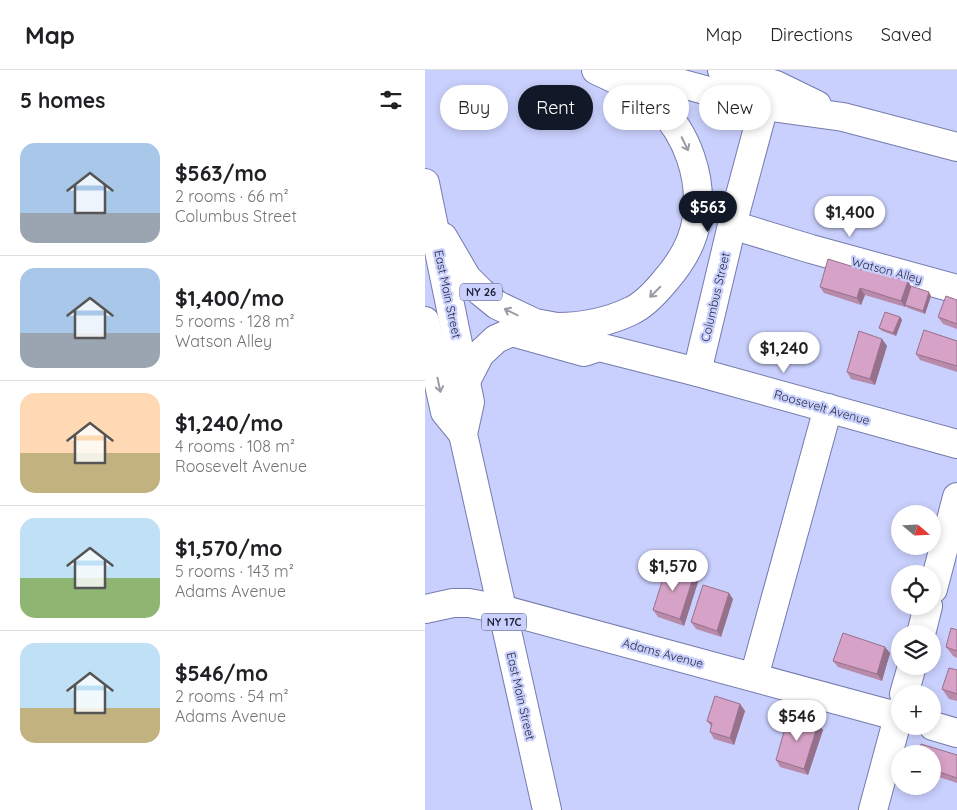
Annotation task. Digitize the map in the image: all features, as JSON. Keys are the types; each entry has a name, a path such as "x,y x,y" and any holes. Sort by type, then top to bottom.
{"street":[{"name":"NY 26","path":"433,221 467,278 481,292 497,305 535,323 557,327 574,327 603,321 633,311 655,294 675,270 689,246 697,218 697,188 692,159 679,131 659,106 636,90 596,70"},
{"path":"631,70 773,87"},
{"path":"721,70 773,87 843,117 957,147"},
{"name":"Columbus Street","path":"697,372 732,225 773,87"},
{"name":"East Main Street","path":"425,183 470,402 463,434 547,810"},
{"name":"Watson Alley","path":"732,225 957,289"},
{"name":"East Main Street","path":"425,321 445,412 463,434"},
{"path":"466,381 480,354 496,339 512,332 584,352 599,347 590,336 557,327"},
{"name":"Roosevelt Avenue","path":"599,347 957,444"},
{"path":"755,677 828,408"},
{"path":"939,565 957,497"},
{"name":"Adams Avenue","path":"425,609 453,603 469,603 501,609 755,677 891,707"},
{"path":"941,728 957,733"},
{"path":"873,810 894,735"}],"building":[{"path":"828,259 908,281 901,301 860,288 857,298 820,287"},
{"path":"911,286 929,292 923,311 905,305"},
{"path":"946,296 957,300 957,324 938,317"},
{"path":"885,312 900,317 893,333 879,328"},
{"path":"924,330 957,341 957,366 916,354"},
{"path":"859,331 882,339 870,379 847,372"},
{"path":"667,566 694,575 680,619 653,610"},
{"path":"703,585 729,593 717,631 691,622"},
{"path":"951,628 957,630 957,651 946,647"},
{"path":"843,633 885,647 877,674 833,661"},
{"path":"949,668 957,670 957,694 942,689"},
{"path":"715,696 740,704 730,738 710,732 712,723 707,721"},
{"path":"789,714 818,724 804,769 776,760"},
{"path":"941,750 957,755 957,778 941,773"}]}
